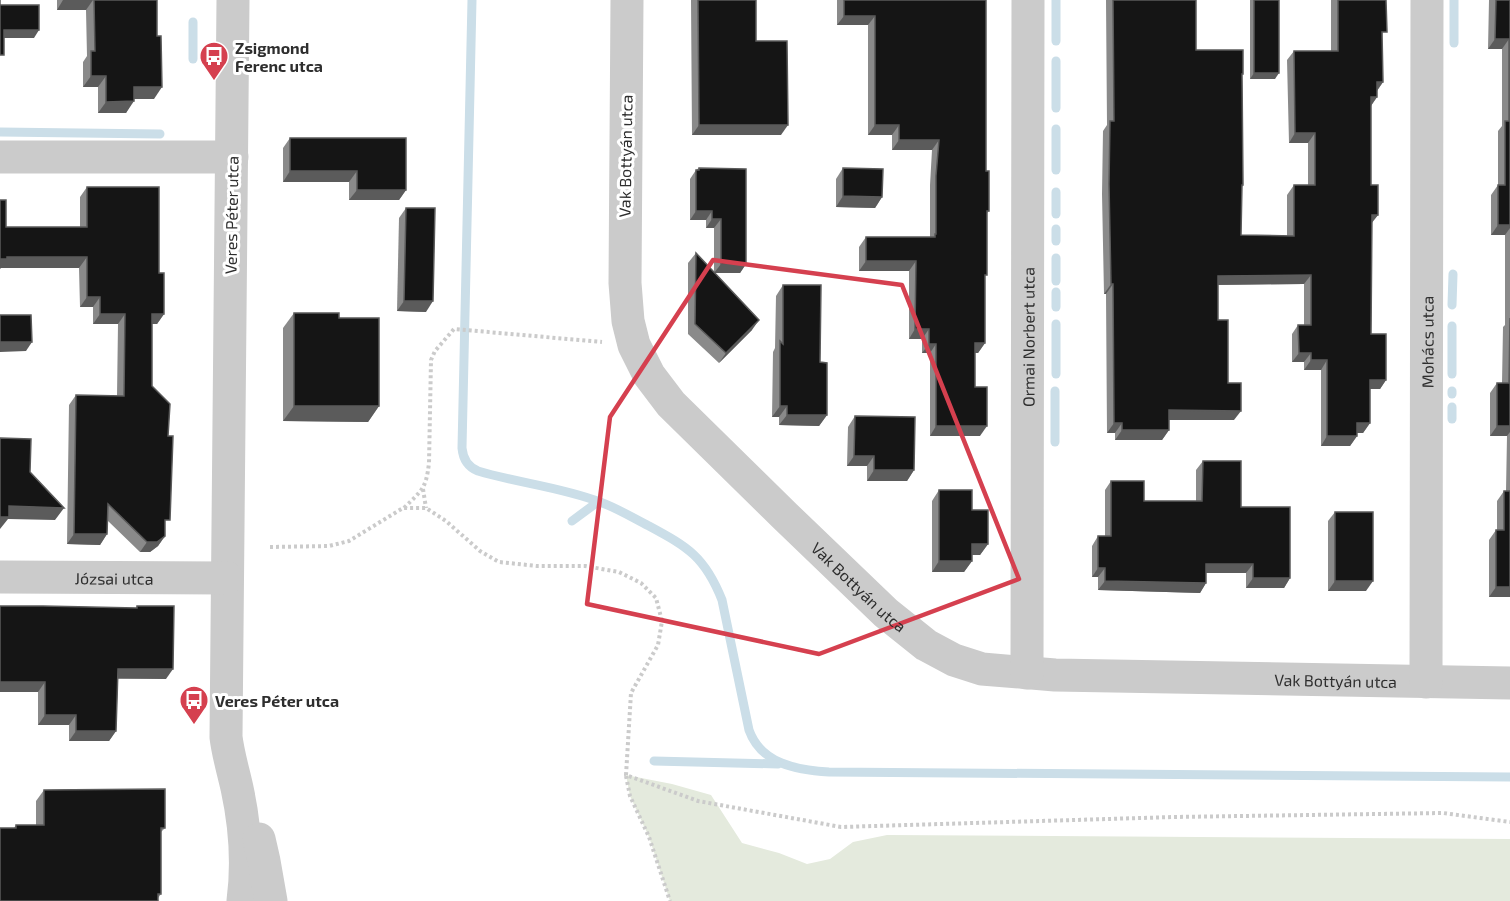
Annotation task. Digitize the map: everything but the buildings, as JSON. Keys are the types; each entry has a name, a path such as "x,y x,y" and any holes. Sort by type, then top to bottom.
{"street":[{"name":"Veres Péter utca","path":"233,0 226,737 237,788 245,846 246,872 243,901"},
{"name":"Vak Bottyán utca","path":"627,0 624,283 628,321 634,345 649,375 671,404 896,621 926,645 954,660 982,669 1027,673 1510,683"},
{"name":"Ormai Norbert utca","path":"1027,673 1028,0"},
{"name":"Mohács utca","path":"1426,682 1427,0"},
{"path":"0,157 232,157"},
{"name":"Józsai utca","path":"0,578 227,578"},
{"name":"Veres Péter utca","path":"237,788 260,841 271,901"}],"path":[{"path":"270,547 329,546 349,541 403,508 423,489 428,477 429,463 431,360 435,351 454,329 634,345"},
{"path":"423,489 426,508"},
{"path":"403,508 426,508 446,521 480,551 499,562 537,566 585,566 619,572 641,583 656,598 662,621 658,645 631,693 626,776 630,796 650,837 670,901"},
{"path":"626,776 698,801 841,827 1174,817 1443,813 1510,822"}],"highlighted area":[{"path":"713,260 902,285 1019,579 819,654 587,604 610,417"}],"shaded area":[{"path":"626,775 711,795 742,843 779,853 807,864 830,859 853,842 887,835 1510,839 1510,901 670,901 649,837 630,796"}],"waterway":[{"path":"472,0 462,448 464,456 469,465 478,471 606,504 663,533 694,555 709,573 722,600 749,730 762,751 771,758 793,767 829,772 1510,777"},
{"path":"1056,0 1056,41"},
{"path":"1454,0 1454,43"},
{"path":"193,22 193,59"},
{"path":"1056,61 1056,108"},
{"path":"1056,129 1056,170"},
{"path":"0,132 160,134"},
{"path":"1056,192 1056,214"},
{"path":"1056,229 1056,241"},
{"path":"1056,258 1056,281"},
{"path":"1452,305 1453,274"},
{"path":"1056,292 1056,307"},
{"path":"1056,324 1056,374"},
{"path":"1452,326 1452,374"},
{"path":"1055,391 1055,442"},
{"path":"1452,407 1452,419"},
{"path":"572,521 599,501"},
{"path":"654,761 778,764"}],"place":[{"name":"Zsigmond Ferenc utca","path":"214,82"},
{"name":"Veres Péter utca","path":"194,726"}]}
